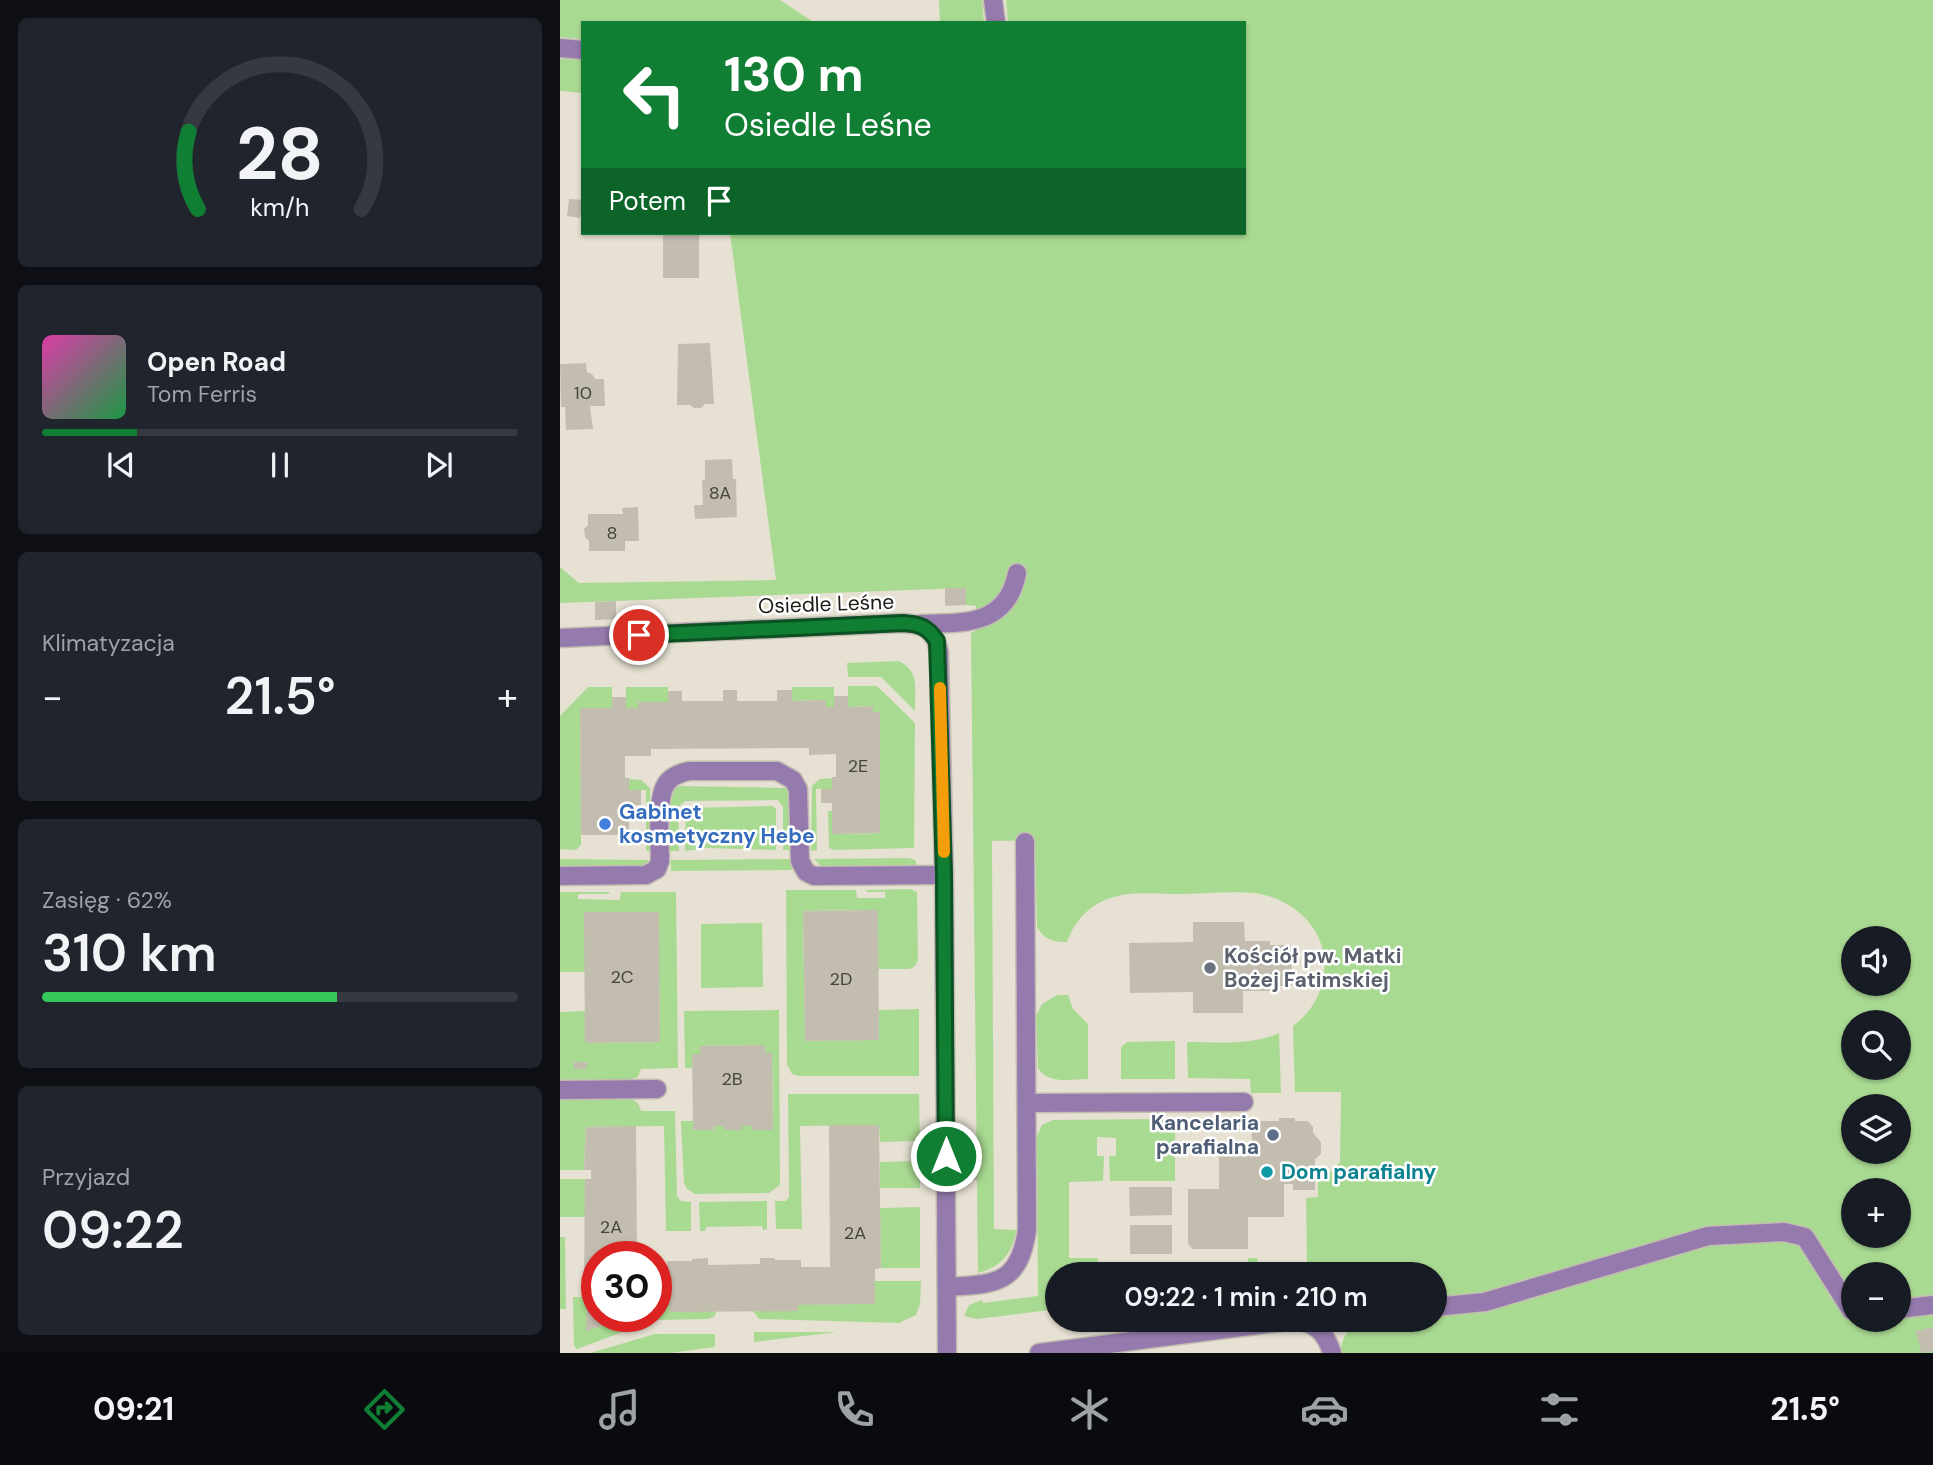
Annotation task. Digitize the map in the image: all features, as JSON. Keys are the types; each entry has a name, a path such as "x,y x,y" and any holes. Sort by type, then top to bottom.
{"street":[{"path":"993,0 996,21"},
{"path":"560,48 581,50"},
{"path":"920,624 964,623 987,616 1008,598 1017,573"},
{"name":"Osiedle Leśne","path":"560,638 903,623 920,624 931,631 937,641 944,875 947,1353"},
{"path":"560,876 646,875 657,869 661,796 665,785 677,774 689,771 777,771 793,780 799,789 800,861 806,872 814,876 944,875"},
{"path":"947,1287 983,1285 998,1281 1014,1270 1024,1251 1027,1230 1025,842"},
{"path":"560,1090 657,1089"},
{"path":"1027,1103 1244,1102"},
{"path":"1447,1306 1485,1302 1708,1236 1784,1232 1805,1237 1841,1294"},
{"path":"1911,1308 1933,1305"},
{"path":"1039,1353 1203,1332"},
{"path":"1321,1332 1332,1353"}],"green space":[{"path":"560,0 780,0 812,21 581,21 581,39 560,37"},
{"path":"939,0 982,0 984,21 940,21"},
{"path":"1006,0 1933,0 1933,1353 1341,1353 1344,1337 1348,1332 1447,1332 1447,1262 1307,1262 1306,1198 1318,1197 1318,1173 1331,1172 1340,1162 1341,1092 1295,1092 1293,1026 1314,1002 1321,988 1324,972 1321,943 1315,930 1295,909 1269,896 1245,892 1142,893 1114,897 1098,903 1082,917 1067,942 1053,941 1037,927 1035,840 992,841 994,1229 1016,1230 1012,1246 1004,1258 993,1267 978,1273 971,633 977,630 976,606 966,605 965,588 560,603 560,567 579,583 776,580 730,235 1246,235 1246,21 1008,21"},
{"path":"560,59 581,60 581,93 560,91"},
{"path":"898,661 913,675 915,711 881,677 848,677 847,663"},
{"path":"848,686 877,686 915,723 914,848 829,848 828,811 832,811 833,834 880,833 880,713 873,712 873,706 848,707"},
{"path":"588,687 612,687 612,708 580,709 581,845 576,850 560,849 560,716"},
{"path":"626,687 668,687 668,702 638,702 638,708 626,708"},
{"path":"792,687 834,687 834,707 826,707 826,700 792,701"},
{"path":"832,778 832,789 816,789 817,850 811,851 812,786 820,779"},
{"path":"629,779 641,780 650,788 651,851 646,851 646,790 629,790"},
{"path":"675,788 786,788 789,791 792,850 783,850 783,807 778,800 685,801 678,807 679,851 670,851 670,795"},
{"path":"773,806 776,809 776,850 707,848 685,851 686,808"},
{"path":"560,859 649,860 642,867 560,871"},
{"path":"792,859 792,870 671,871 671,860"},
{"path":"814,859 915,860 917,865 911,868 823,868"},
{"path":"910,889 917,892 918,960 910,969 878,969 877,910 803,911 805,1041 879,1040 879,1010 919,1009 919,1076 792,1074 787,1064 786,890 856,890 857,898 885,898 885,892 867,890"},
{"path":"560,892 609,892 578,894 578,899 620,900 621,892 676,892 678,1068 641,1069 638,1077 629,1080 560,1081 560,1012 585,1011 586,1043 660,1042 658,912 585,912 585,972 560,972"},
{"path":"762,923 763,987 701,988 701,924"},
{"path":"1057,995 1068,995 1073,1009 1088,1024 1088,1079 1054,1079 1038,1068 1036,1016 1042,1004"},
{"path":"779,1010 780,1185 769,1193 695,1194 687,1189 684,1183 681,1121 693,1121 693,1130 714,1130 714,1126 773,1129 772,1054 765,1053 764,1045 700,1046 700,1054 692,1054 692,1068 685,1068 684,1011"},
{"path":"1279,1033 1281,1093 1251,1093 1250,1079 1188,1078 1187,1042 1246,1042"},
{"path":"1175,1041 1175,1079 1121,1079 1121,1047 1127,1042"},
{"path":"788,1094 919,1094 920,1141 880,1142 879,1125 800,1126 802,1229 776,1229 775,1201 786,1201 789,1197"},
{"path":"560,1098 629,1098 638,1103 641,1111 675,1111 677,1196 681,1201 691,1202 691,1231 666,1231 664,1126 586,1127 584,1170 560,1170"},
{"path":"1053,1120 1173,1121 1175,1181 1110,1181 1109,1156 1116,1156 1116,1138 1097,1137 1097,1156 1104,1156 1103,1181 1069,1182 1069,1258 1098,1258 1098,1262 1045,1262 1045,1310 977,1319 964,1316 969,1305 982,1300 983,1303 1038,1296 1037,1136 1042,1125"},
{"path":"920,1161 920,1188 880,1188 880,1162"},
{"path":"560,1179 585,1179 586,1217 560,1217"},
{"path":"767,1201 767,1229 763,1230 762,1226 706,1227 705,1231 700,1231 699,1202"},
{"path":"920,1207 920,1268 881,1268 880,1208"},
{"path":"560,1237 565,1237 566,1309 560,1309"},
{"path":"1248,1258 1257,1258 1258,1262 1248,1262"},
{"path":"875,1281 921,1281 920,1304 916,1315 899,1323 759,1319 753,1311 798,1311 798,1305"},
{"path":"573,1297 581,1297 581,1332 623,1332 577,1349 574,1345"},
{"path":"716,1311 715,1316 708,1319 672,1320 672,1312"},
{"path":"754,1332 837,1332 754,1342"},
{"path":"655,1334 715,1334 715,1347 670,1353 590,1353"}],"building":[{"path":"569,199 581,200 580,218 567,216"},
{"path":"663,235 699,235 699,278 663,278"},
{"path":"710,343 714,404 705,404 701,408 677,405 678,344"},
{"path":"586,363 587,372 595,379 604,379 605,406 590,406 593,429 566,430 565,407 561,407 560,364"},
{"path":"732,459 733,479 736,479 737,517 695,519 694,505 703,505 702,480 705,480 705,460"},
{"path":"638,507 639,541 625,541 625,551 589,551 589,541 585,537 584,529 588,525 588,514 623,514 622,508"},
{"path":"945,588 966,588 966,605 945,606"},
{"path":"616,601 616,619 595,620 595,602"},
{"path":"723,690 737,690 737,701 777,701 777,690 792,690 792,701 826,700 826,707 834,707 834,696 848,696 848,707 873,706 873,712 880,712 880,833 832,834 832,803 821,803 821,789 832,789 832,777 836,777 836,754 809,755 809,748 651,749 651,756 625,756 625,778 629,778 629,790 641,790 641,805 629,805 629,835 581,835 580,708 612,708 612,697 626,697 626,708 638,708 638,702 668,702 668,691 682,691 682,701 723,701"},
{"path":"878,910 879,1040 805,1041 803,911"},
{"path":"584,912 659,912 660,1042 585,1043"},
{"name":"Kościół pw. Matki Bożej Fatimskiej","path":"1193,922 1244,922 1245,941 1270,941 1270,945 1291,945 1292,986 1270,986 1270,991 1243,991 1243,1013 1193,1013 1193,992 1130,993 1129,943 1193,942"},
{"path":"765,1045 765,1053 772,1053 773,1130 752,1130 752,1126 742,1126 742,1130 724,1130 724,1126 714,1126 714,1130 693,1130 692,1054 700,1054 700,1046"},
{"path":"574,1062 587,1062 587,1069 574,1069"},
{"name":"Dom parafialny","path":"1279,1118 1308,1121 1321,1142 1321,1154 1315,1159 1315,1190 1293,1190 1293,1184 1284,1184 1284,1217 1248,1217 1248,1249 1193,1249 1188,1244 1188,1189 1219,1189 1219,1152 1256,1152 1256,1144 1252,1144 1251,1121 1279,1121"},
{"path":"829,1125 879,1125 881,1268 875,1269 875,1304 798,1305 798,1311 672,1312 672,1261 708,1258 708,1265 760,1264 760,1258 775,1258 801,1260 801,1267 830,1267"},
{"path":"636,1126 637,1241 584,1241 585,1179 591,1179 591,1170 584,1170 586,1127"},
{"path":"977,1158 977,1180 958,1180 958,1159"},
{"path":"1129,1187 1172,1187 1172,1215 1130,1216"},
{"path":"1130,1225 1172,1225 1172,1254 1130,1254"},
{"path":"1933,1327 1933,1351 1921,1353 1916,1331"}],"slow traffic":[{"path":"940,688 944,852"}],"place":[{"name":"Gabinet kosmetyczny Hebe","path":"605,824"},
{"name":"Kościół pw. Matki Bożej Fatimskiej","path":"1210,968"},
{"name":"Kancelaria parafialna","path":"1273,1135"},
{"name":"Dom parafialny","path":"1267,1172"}],"route":[{"path":"639,635 903,623 920,624 931,631 937,641 944,875 946,1156"}]}
